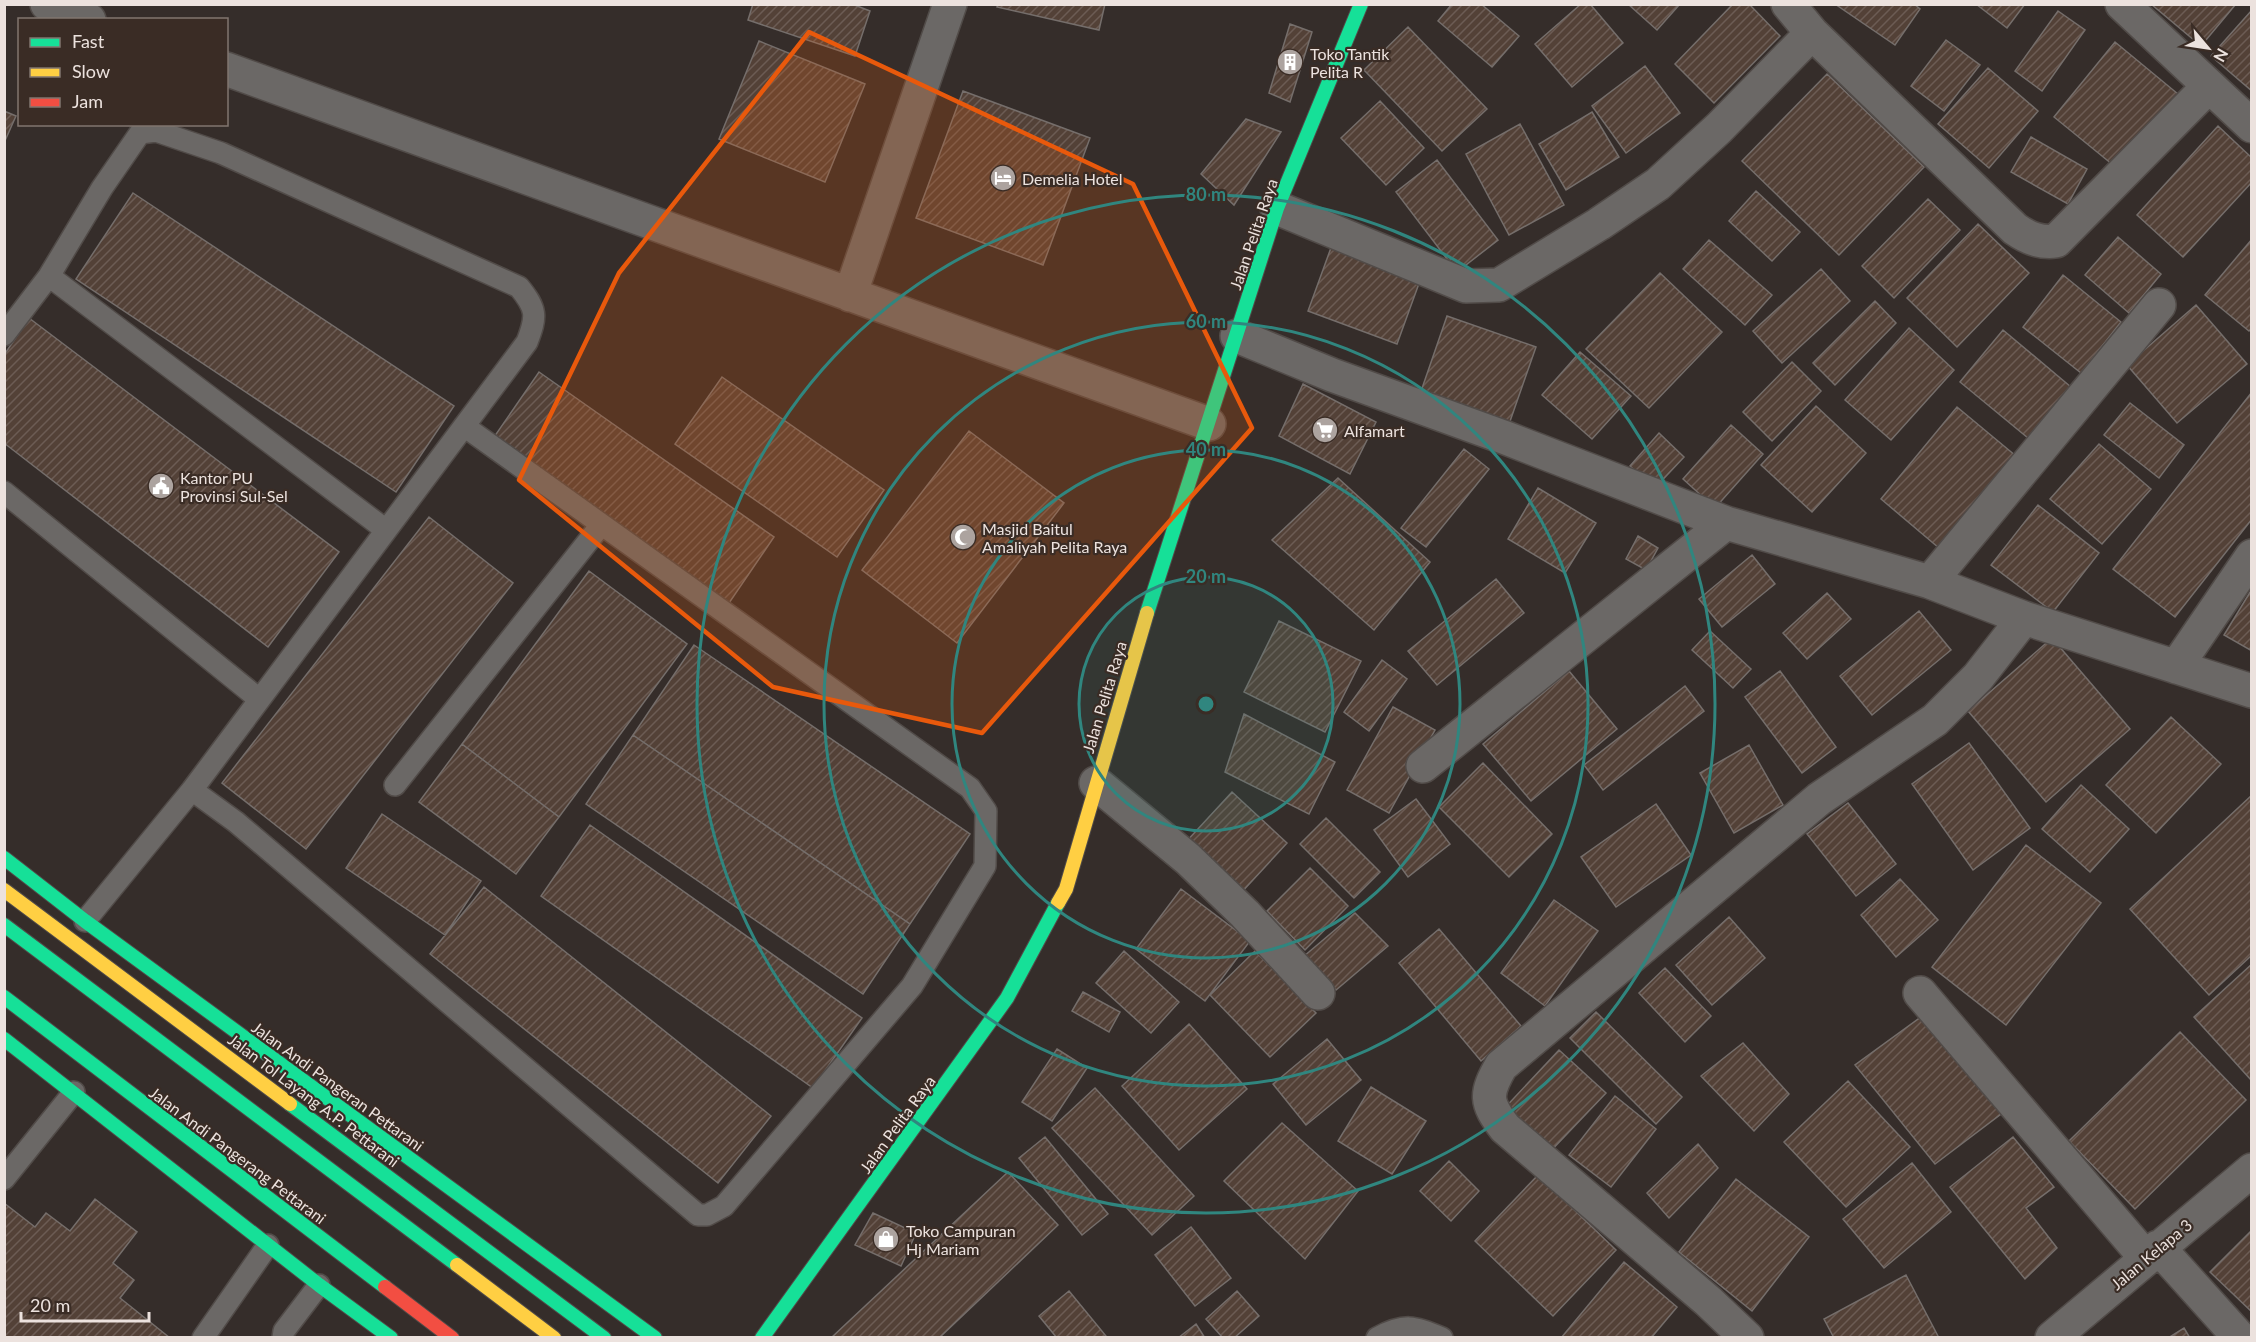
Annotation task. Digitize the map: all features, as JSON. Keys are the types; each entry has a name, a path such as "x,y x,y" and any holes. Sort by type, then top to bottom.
{"main road":[{"name":"Jalan Pelita Raya","path":"762,1338 1007,998 1066,889 1157,579 1277,208 1361,4"},
{"name":"Jalan Andi Pangeran Pettarani","path":"4,858 85,921 655,1338"},
{"name":"Jalan Tol Layang A.P. Pettarani","path":"4,890 604,1338"},
{"path":"4,925 554,1338"},
{"name":"Jalan Andi Pangerang Pettarani","path":"4,997 452,1338"},
{"path":"4,1039 319,1285 391,1338"}],"street":[{"path":"47,4 84,18"},
{"path":"850,295 950,4"},
{"path":"1788,4 1812,33 2015,229 2027,238 2041,241 2056,241 2209,86"},
{"path":"2122,4 2252,126"},
{"path":"1277,208 1466,286 1499,285 1599,224 1658,184 1719,128 1812,33"},
{"path":"228,70 1209,424"},
{"path":"1930,582 2159,305"},
{"path":"1237,336 1332,375 1506,438 1726,523 1930,582 2024,618 2252,691"},
{"path":"1423,766 1726,523"},
{"path":"2176,667 2252,556"},
{"path":"1747,1338 1505,1128 1493,1112 1490,1086 1501,1066 1819,799 1935,720 1978,677 2024,618"},
{"path":"1096,783 1188,859 1245,914 1318,993"},
{"path":"1920,993 2152,1252 2240,1338"},
{"name":"Jalan Kelapa 3","path":"2052,1338 2252,1170"}],"lane":[{"path":"4,335 49,276 102,188 140,133 156,131 221,153 519,287 532,302 535,323 527,342 192,790 85,921"},
{"path":"49,276 386,530"},
{"path":"192,790 245,830 698,1215 707,1215 724,1206 912,986 985,866 986,811 970,788 464,426"},
{"path":"4,492 259,699"},
{"path":"395,784 600,525"},
{"path":"4,1179 74,1092"},
{"path":"203,1338 268,1245"},
{"path":"283,1338 284,1331 319,1285"},
{"path":"1377,1338 1390,1330 1416,1326 1442,1338"}],"highlighted area":[{"path":"809,32 1133,184 1252,428 982,733 773,687 519,480 619,273"}],"building":[{"path":"753,4 852,4 870,11 855,56 748,20"},
{"path":"998,4 1105,4 1099,30 997,7"},
{"path":"1452,4 1481,4 1519,36 1492,67 1438,21"},
{"path":"1581,4 1590,4 1623,43 1572,87 1535,44"},
{"path":"1628,4 1680,4 1657,30"},
{"path":"1733,4 1749,4 1780,36 1714,103 1675,64"},
{"path":"1835,4 1914,4 1920,9 1895,45"},
{"path":"1976,4 2025,4 2007,28"},
{"path":"2151,4 2236,4 2201,46"},
{"path":"2252,10 2252,91 2211,56"},
{"path":"2058,11 2085,30 2042,91 2015,71"},
{"name":"Toko Tantik Pelita R","path":"1290,24 1312,32 1290,102 1269,93"},
{"path":"1408,27 1487,109 1442,151 1364,70"},
{"path":"1946,40 1980,65 1944,111 1911,86"},
{"path":"759,41 865,84 825,182 719,139"},
{"path":"2115,42 2178,94 2118,169 2054,117"},
{"path":"1645,66 1680,113 1626,153 1592,106"},
{"path":"1988,68 2038,111 1989,168 1938,124"},
{"path":"1827,74 1924,167 1839,255 1742,161"},
{"name":"Demelia Hotel","path":"963,91 1090,138 1043,265 916,218"},
{"path":"1380,101 1424,148 1386,185 1341,138"},
{"path":"4,111 16,116 4,143"},
{"path":"1592,112 1619,157 1566,190 1539,144"},
{"path":"1246,119 1281,132 1234,205 1201,174"},
{"path":"1520,124 1564,205 1509,235 1466,154"},
{"path":"2218,126 2252,158 2252,182 2183,257 2137,215"},
{"path":"2031,137 2087,169 2068,204 2011,172"},
{"path":"1437,160 1498,240 1457,272 1396,192"},
{"path":"1756,191 1800,232 1772,261 1729,221"},
{"path":"133,193 454,406 396,492 76,279"},
{"path":"1928,199 1960,230 1894,298 1862,266"},
{"path":"1978,224 2029,273 1957,347 1907,298"},
{"path":"2118,237 2161,274 2129,313 2085,275"},
{"path":"2252,239 2252,328 2249,331 2205,295"},
{"path":"1709,240 1772,295 1745,325 1683,269"},
{"path":"1332,245 1421,278 1397,344 1308,311"},
{"path":"1821,269 1850,301 1782,363 1753,331"},
{"path":"1660,273 1722,332 1649,408 1586,349"},
{"path":"2063,275 2121,322 2081,373 2023,327"},
{"path":"1875,301 1896,323 1835,385 1813,363"},
{"path":"2196,305 2247,364 2177,423 2127,365"},
{"path":"1447,316 1536,347 1508,427 1419,397"},
{"path":"29,318 339,552 268,647 4,443 4,355"},
{"path":"1909,328 1954,370 1891,440 1845,400"},
{"path":"2003,330 2071,387 2028,438 1960,382"},
{"path":"1580,352 1631,396 1592,439 1542,395"},
{"path":"1792,362 1821,391 1772,441 1743,412"},
{"path":"539,372 774,537 727,606 492,440"},
{"path":"722,377 884,490 837,557 675,444"},
{"path":"1303,384 1376,422 1350,474 1279,436"},
{"path":"2252,392 2252,519 2175,617 2113,569"},
{"path":"2130,403 2184,445 2159,478 2104,435"},
{"path":"1816,406 1866,453 1812,512 1761,465"},
{"path":"1957,407 2016,456 1939,548 1881,499"},
{"path":"1731,425 1763,454 1715,508 1683,479"},
{"name":"Masjid Baitul Amaliyah Pelita Raya","path":"969,431 1064,503 957,643 862,570"},
{"path":"1659,433 1684,457 1654,489 1630,466"},
{"path":"2099,444 2151,489 2102,544 2050,499"},
{"path":"1464,449 1489,469 1426,547 1401,528"},
{"path":"1338,478 1430,562 1374,630 1272,540"},
{"path":"1538,488 1596,523 1565,573 1508,539"},
{"path":"2038,505 2099,553 2053,612 1991,565"},
{"path":"429,517 513,583 306,849 222,783"},
{"path":"1638,536 1658,548 1646,570 1626,559"},
{"path":"1752,555 1775,584 1722,627 1699,599"},
{"path":"589,571 687,644 559,817 462,744"},
{"path":"1496,579 1524,613 1437,685 1408,651"},
{"path":"2252,589 2252,651 2224,635"},
{"path":"1827,593 1851,619 1807,659 1783,633"},
{"path":"1919,611 1951,650 1872,715 1840,676"},
{"path":"1279,621 1361,661 1325,732 1244,692"},
{"path":"1710,631 1751,669 1733,688 1692,650"},
{"path":"2052,638 2130,729 2046,802 1968,711"},
{"path":"694,645 970,834 910,924 633,735"},
{"path":"1382,660 1407,679 1369,731 1344,712"},
{"path":"1569,671 1617,729 1531,801 1483,744"},
{"path":"1780,671 1836,747 1802,773 1745,697"},
{"path":"1685,686 1704,711 1603,790 1584,765"},
{"path":"1393,707 1435,730 1389,813 1347,790"},
{"path":"1244,714 1335,762 1309,814 1225,772"},
{"path":"2171,717 2221,764 2156,833 2106,785"},
{"path":"633,735 910,924 863,994 586,804"},
{"path":"1969,743 2030,828 1973,870 1912,784"},
{"path":"462,744 559,817 516,874 419,802"},
{"path":"1749,745 1783,805 1734,833 1700,773"},
{"path":"1483,763 1552,834 1509,877 1439,807"},
{"path":"2081,785 2129,829 2090,872 2042,829"},
{"path":"1232,792 1287,843 1240,894 1185,843"},
{"path":"2252,795 2252,955 2209,995 2130,909"},
{"path":"1416,799 1450,844 1408,877 1374,830"},
{"path":"1848,803 1896,864 1856,896 1807,834"},
{"path":"1656,804 1691,855 1616,907 1581,857"},
{"path":"382,814 481,881 445,935 346,868"},
{"path":"1326,818 1380,872 1354,898 1300,844"},
{"path":"590,825 862,1018 813,1088 541,896"},
{"path":"2026,845 2101,903 2006,1025 1932,967"},
{"path":"1310,868 1348,906 1305,950 1267,911"},
{"path":"1900,879 1938,920 1896,957 1861,915"},
{"path":"484,887 771,1116 718,1183 430,954"},
{"path":"1181,889 1250,941 1205,1001 1136,949"},
{"path":"1554,900 1598,931 1545,1006 1501,973"},
{"path":"1355,913 1388,946 1336,990 1303,957"},
{"path":"1729,917 1765,958 1712,1005 1676,965"},
{"path":"1439,929 1521,1026 1481,1061 1399,963"},
{"path":"1124,951 1179,1002 1151,1033 1096,983"},
{"path":"1255,951 1316,1013 1270,1057 1210,995"},
{"path":"2252,964 2252,1081 2194,1017"},
{"path":"1665,968 1711,1016 1685,1042 1639,993"},
{"path":"1083,992 1120,1012 1109,1032 1072,1011"},
{"path":"1596,1012 1682,1097 1656,1124 1570,1038"},
{"path":"1925,1014 2001,1114 1935,1164 1855,1065"},
{"path":"1189,1024 1247,1089 1179,1150 1122,1086"},
{"path":"2180,1032 2246,1100 2135,1209 2069,1141"},
{"path":"1327,1039 1361,1080 1306,1125 1273,1084"},
{"path":"1743,1043 1789,1094 1754,1131 1701,1076"},
{"path":"1057,1049 1087,1068 1052,1121 1022,1102"},
{"path":"1559,1050 1606,1093 1546,1156 1500,1113"},
{"path":"1848,1081 1910,1147 1846,1207 1784,1142"},
{"path":"1371,1087 1426,1121 1392,1174 1338,1141"},
{"path":"1095,1088 1194,1196 1152,1235 1052,1128"},
{"path":"1615,1096 1656,1129 1611,1187 1569,1155"},
{"path":"1282,1123 1358,1191 1305,1259 1224,1181"},
{"path":"1045,1137 1108,1214 1082,1235 1019,1158"},
{"path":"2013,1137 2054,1187 2026,1208 2057,1248 2025,1279 1950,1187"},
{"path":"1698,1144 1718,1168 1669,1218 1647,1193"},
{"path":"1449,1161 1479,1191 1451,1221 1420,1191"},
{"path":"1912,1163 1951,1212 1884,1268 1843,1219"},
{"path":"1008,1172 1058,1225 939,1338 831,1338"},
{"path":"1538,1175 1616,1250 1553,1316 1475,1241"},
{"path":"1736,1179 1809,1237 1752,1311 1679,1252"},
{"path":"95,1199 137,1232 113,1263 134,1280 120,1298 170,1338 4,1338 4,1203 35,1227 46,1213 70,1231"},
{"name":"Toko Campuran Hj Mariam","path":"873,1213 916,1233 901,1266 855,1245"},
{"path":"1191,1227 1231,1278 1195,1306 1155,1255"},
{"path":"2252,1230 2252,1312 2210,1272"},
{"path":"1624,1262 1677,1307 1651,1338 1561,1338"},
{"path":"1906,1275 1939,1338 1834,1338 1824,1319"},
{"path":"1069,1291 1106,1336 1103,1338 1057,1338 1039,1316"},
{"path":"1237,1291 1259,1316 1234,1338 1223,1338 1206,1319"},
{"path":"1196,1324 1205,1338 1178,1338"},
{"path":"2184,1328 2190,1338 2168,1338"}],"traffic: fast":[{"path":"1147,613 1277,208 1361,4"},
{"path":"4,858 85,921 655,1338"},
{"path":"762,1338 1007,998 1058,903"},
{"path":"4,925 457,1265"},
{"path":"4,997 385,1287"},
{"path":"4,1039 319,1285 391,1338"},
{"path":"290,1104 604,1338"}],"traffic: slow":[{"path":"1058,903 1066,889 1147,613"},
{"path":"4,890 290,1104"},
{"path":"457,1265 554,1338"}],"traffic: jam":[{"path":"385,1287 452,1338"}],"place":[{"name":"Toko Tantik Pelita R","path":"1290,62"},
{"name":"Demelia Hotel","path":"1003,178"},
{"name":"Alfamart","path":"1325,430"},
{"name":"Kantor PU Provinsi Sul-Sel","path":"161,486"},
{"name":"Masjid Baitul Amaliyah Pelita Raya","path":"963,537"},
{"name":"Toko Campuran Hj Mariam","path":"886,1239"}]}
